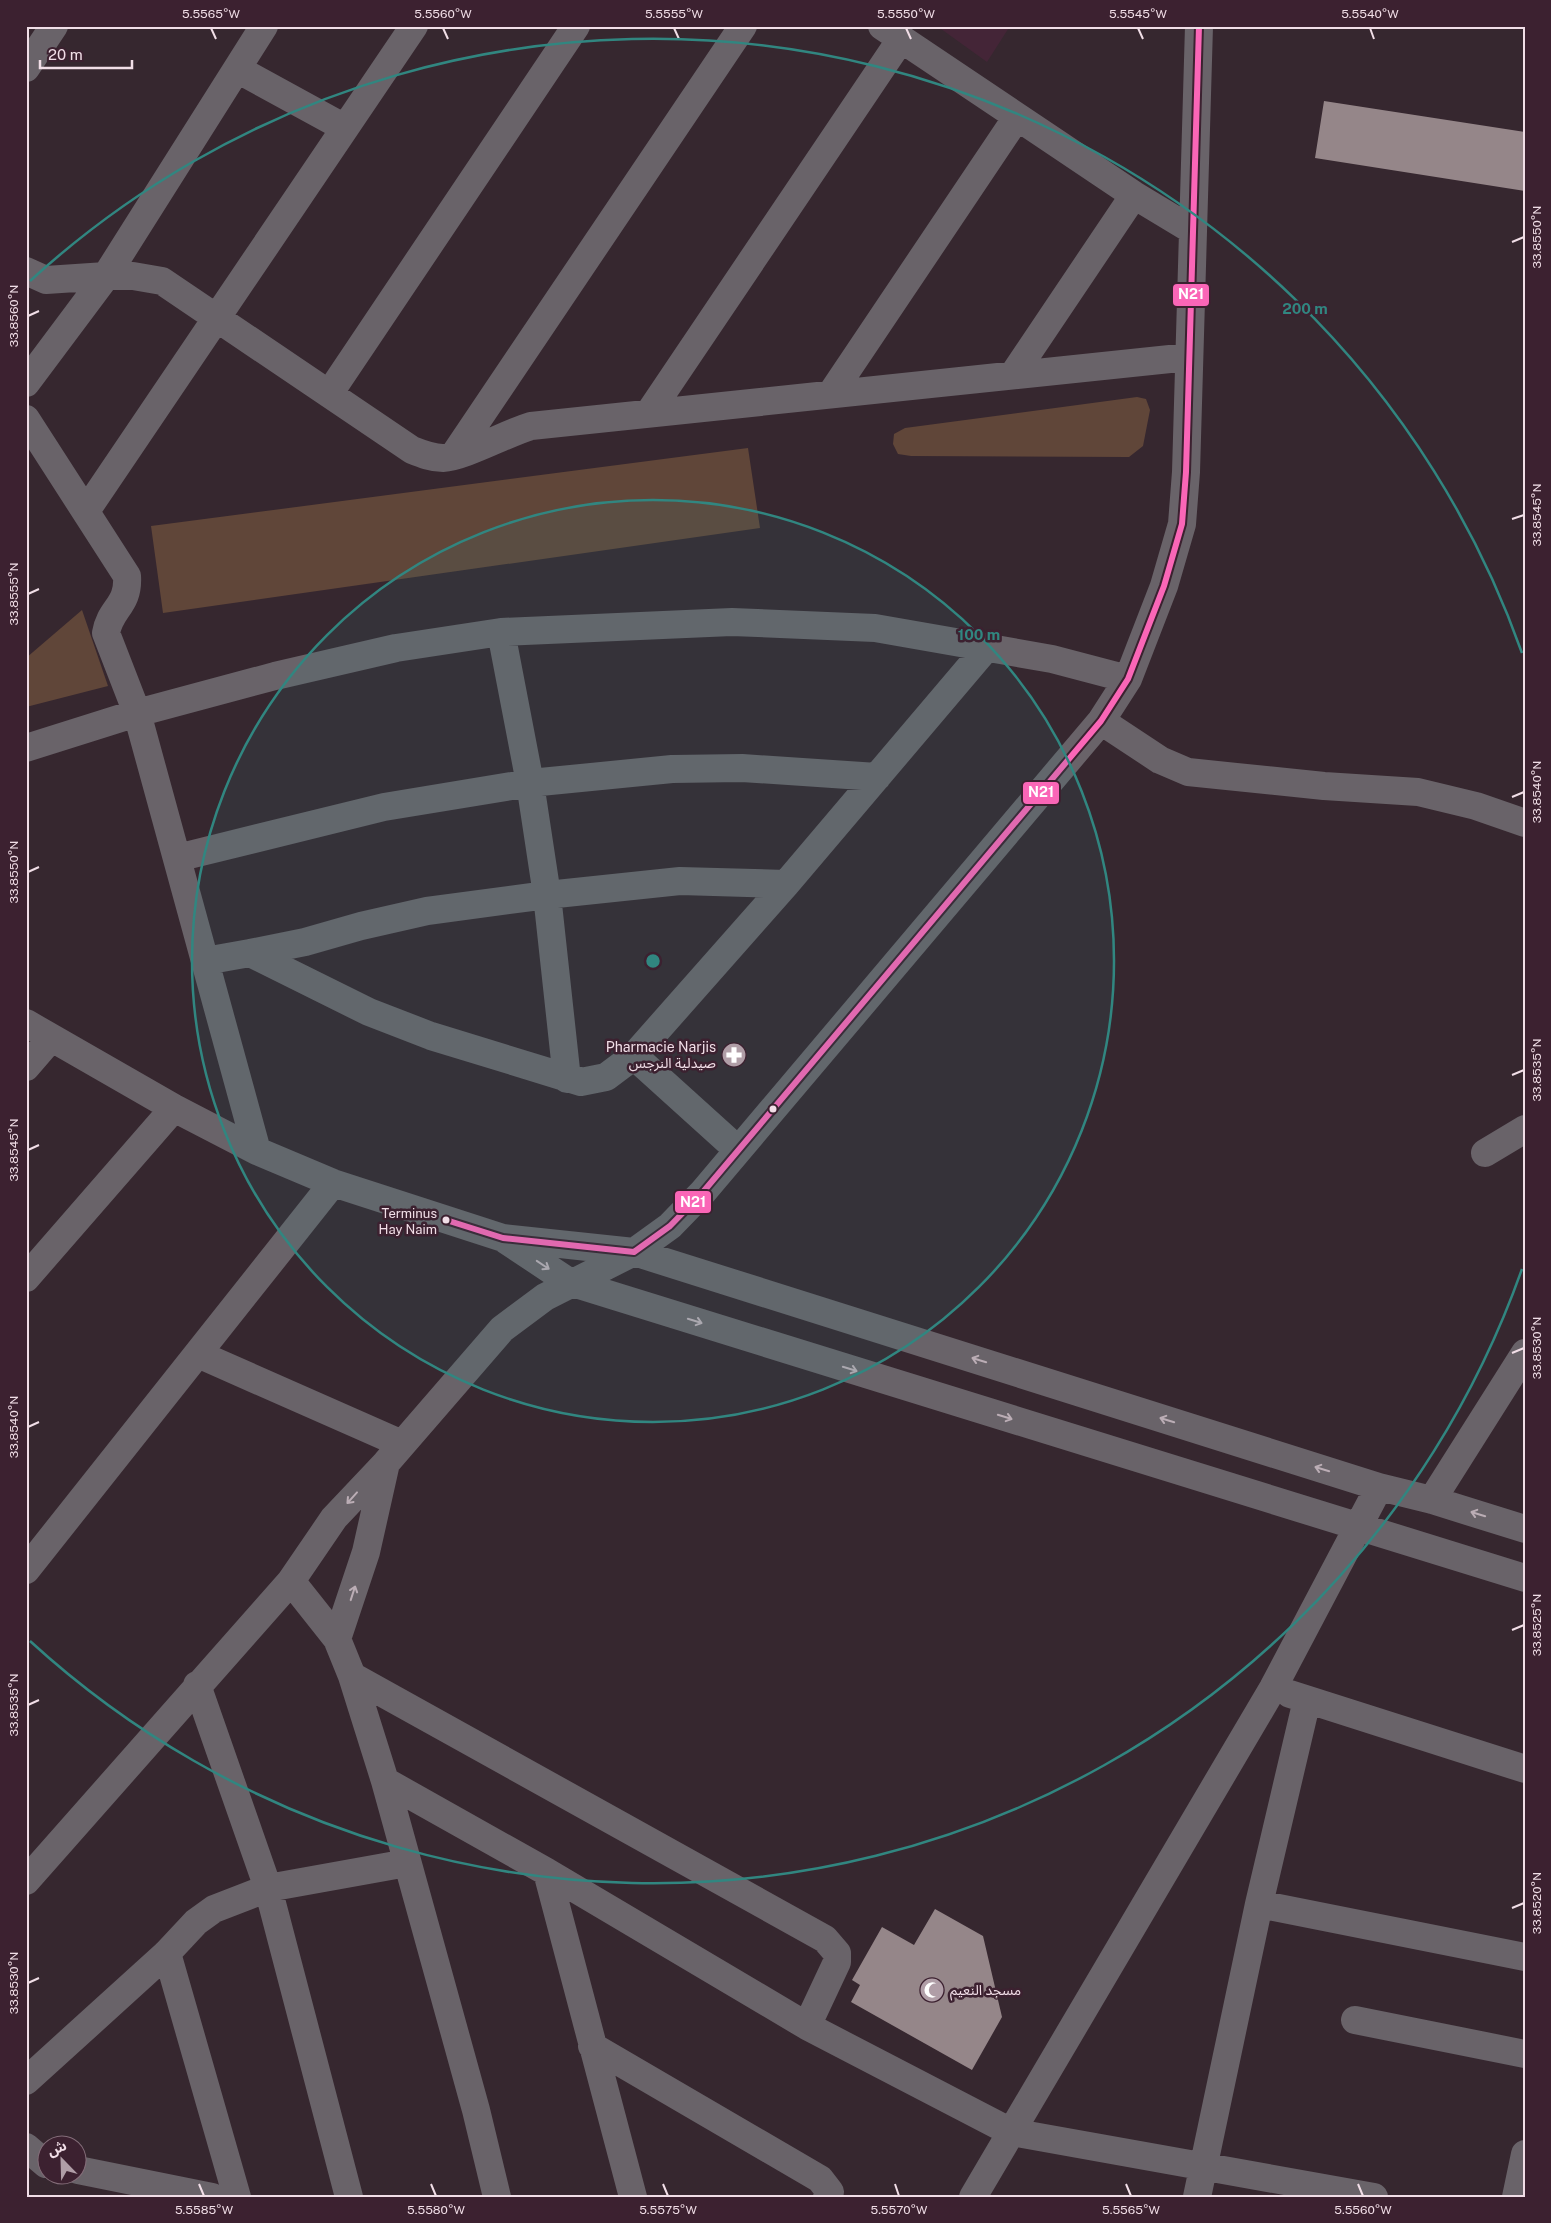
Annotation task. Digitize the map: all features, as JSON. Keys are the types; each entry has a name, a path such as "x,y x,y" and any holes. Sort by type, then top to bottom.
{"street":[{"path":"26,68 54,26"},
{"path":"26,383 106,276 264,26"},
{"path":"86,511 414,26"},
{"path":"329,394 576,26"},
{"path":"454,455 742,26"},
{"path":"26,1881 197,1685 291,1581 334,1518 394,1453 502,1329 522,1312 569,1282 634,1252 670,1226 738,1150 1101,721 1128,679 1164,586 1182,524 1186,472 1199,26"},
{"path":"648,413 892,33 1134,194 1192,230"},
{"path":"237,69 345,128"},
{"path":"831,394 1017,117"},
{"path":"1012,375 1134,194"},
{"path":"26,271 46,280 133,276 162,281 412,450 435,457 454,455 531,426 1189,356"},
{"path":"26,419 127,576 128,589 122,604 108,621 106,633 137,712 257,1151"},
{"path":"26,748 137,712 275,676 396,648 501,632 732,622 876,628 1052,660 1128,679"},
{"path":"501,632 530,783 547,895 567,1079"},
{"path":"250,953 369,1012 431,1036 567,1079 581,1082 606,1078 634,1056 786,884 987,647"},
{"path":"1101,721 1160,760 1188,772 1324,786 1418,792 1476,806 1525,823"},
{"path":"177,858 384,806 530,783 672,769 742,768 877,777"},
{"path":"205,961 305,942 361,926 427,911 547,895 680,882 786,884"},
{"path":"26,1023 174,1108 257,1151 333,1183 503,1238 634,1252 1380,1487 1432,1500 1525,1529"},
{"path":"26,1067 51,1038"},
{"path":"634,1056 738,1150"},
{"path":"26,1278 174,1108"},
{"path":"1485,1153 1525,1129"},
{"path":"26,1570 333,1183"},
{"path":"503,1238 569,1282 1525,1578"},
{"path":"1432,1500 1525,1353"},
{"path":"198,1354 394,1453"},
{"path":"337,1639 366,1552 394,1453"},
{"path":"973,2197 1273,1688 1358,1525 1380,1487"},
{"path":"291,1581 337,1639 352,1676 385,1781 476,2110 497,2197"},
{"path":"352,1676 825,1939 837,1953 837,1962 807,2026"},
{"path":"197,1685 268,1888 349,2197"},
{"path":"1273,1688 1525,1769"},
{"path":"1197,2197 1259,1904 1307,1700"},
{"path":"385,1781 547,1872 807,2026 1011,2132 1374,2197"},
{"path":"26,2081 167,1953 196,1922 214,1909 268,1888 407,1863"},
{"path":"547,1872 633,2197"},
{"path":"1259,1904 1525,1957"},
{"path":"167,1953 237,2197"},
{"path":"1355,2020 1525,2054"},
{"path":"592,2046 820,2178 828,2186 830,2192 827,2197"},
{"path":"1516,2197 1525,2154"},
{"path":"88,2172 212,2197"}],"shaded area":[{"path":"937,26 1010,26 987,62"},
{"path":"1137,397 1146,399 1150,410 1143,446 1129,457 911,456 898,454 893,444 894,434 905,428"},
{"path":"748,448 760,528 163,613 151,526"},
{"path":"82,610 108,686 26,707 26,658"}],"building":[{"path":"1324,101 1525,132 1525,191 1315,158"},
{"name":"مسجد النعيم","path":"935,1909 983,1936 1002,2017 972,2070 851,2002 860,1985 852,1980 882,1927 914,1945"}],"transit line":[{"name":"N21","path":"446,1220 503,1238 634,1252 670,1226 703,1192 1101,721 1128,679 1164,586 1182,524 1186,472 1199,26"}],"place":[{"name":"Pharmacie Narjis صيدلية النرجس","path":"734,1055"},
{"name":"Terminus Hay Naim","path":"446,1220"},
{"name":"مسجد النعيم","path":"932,1990"}]}
